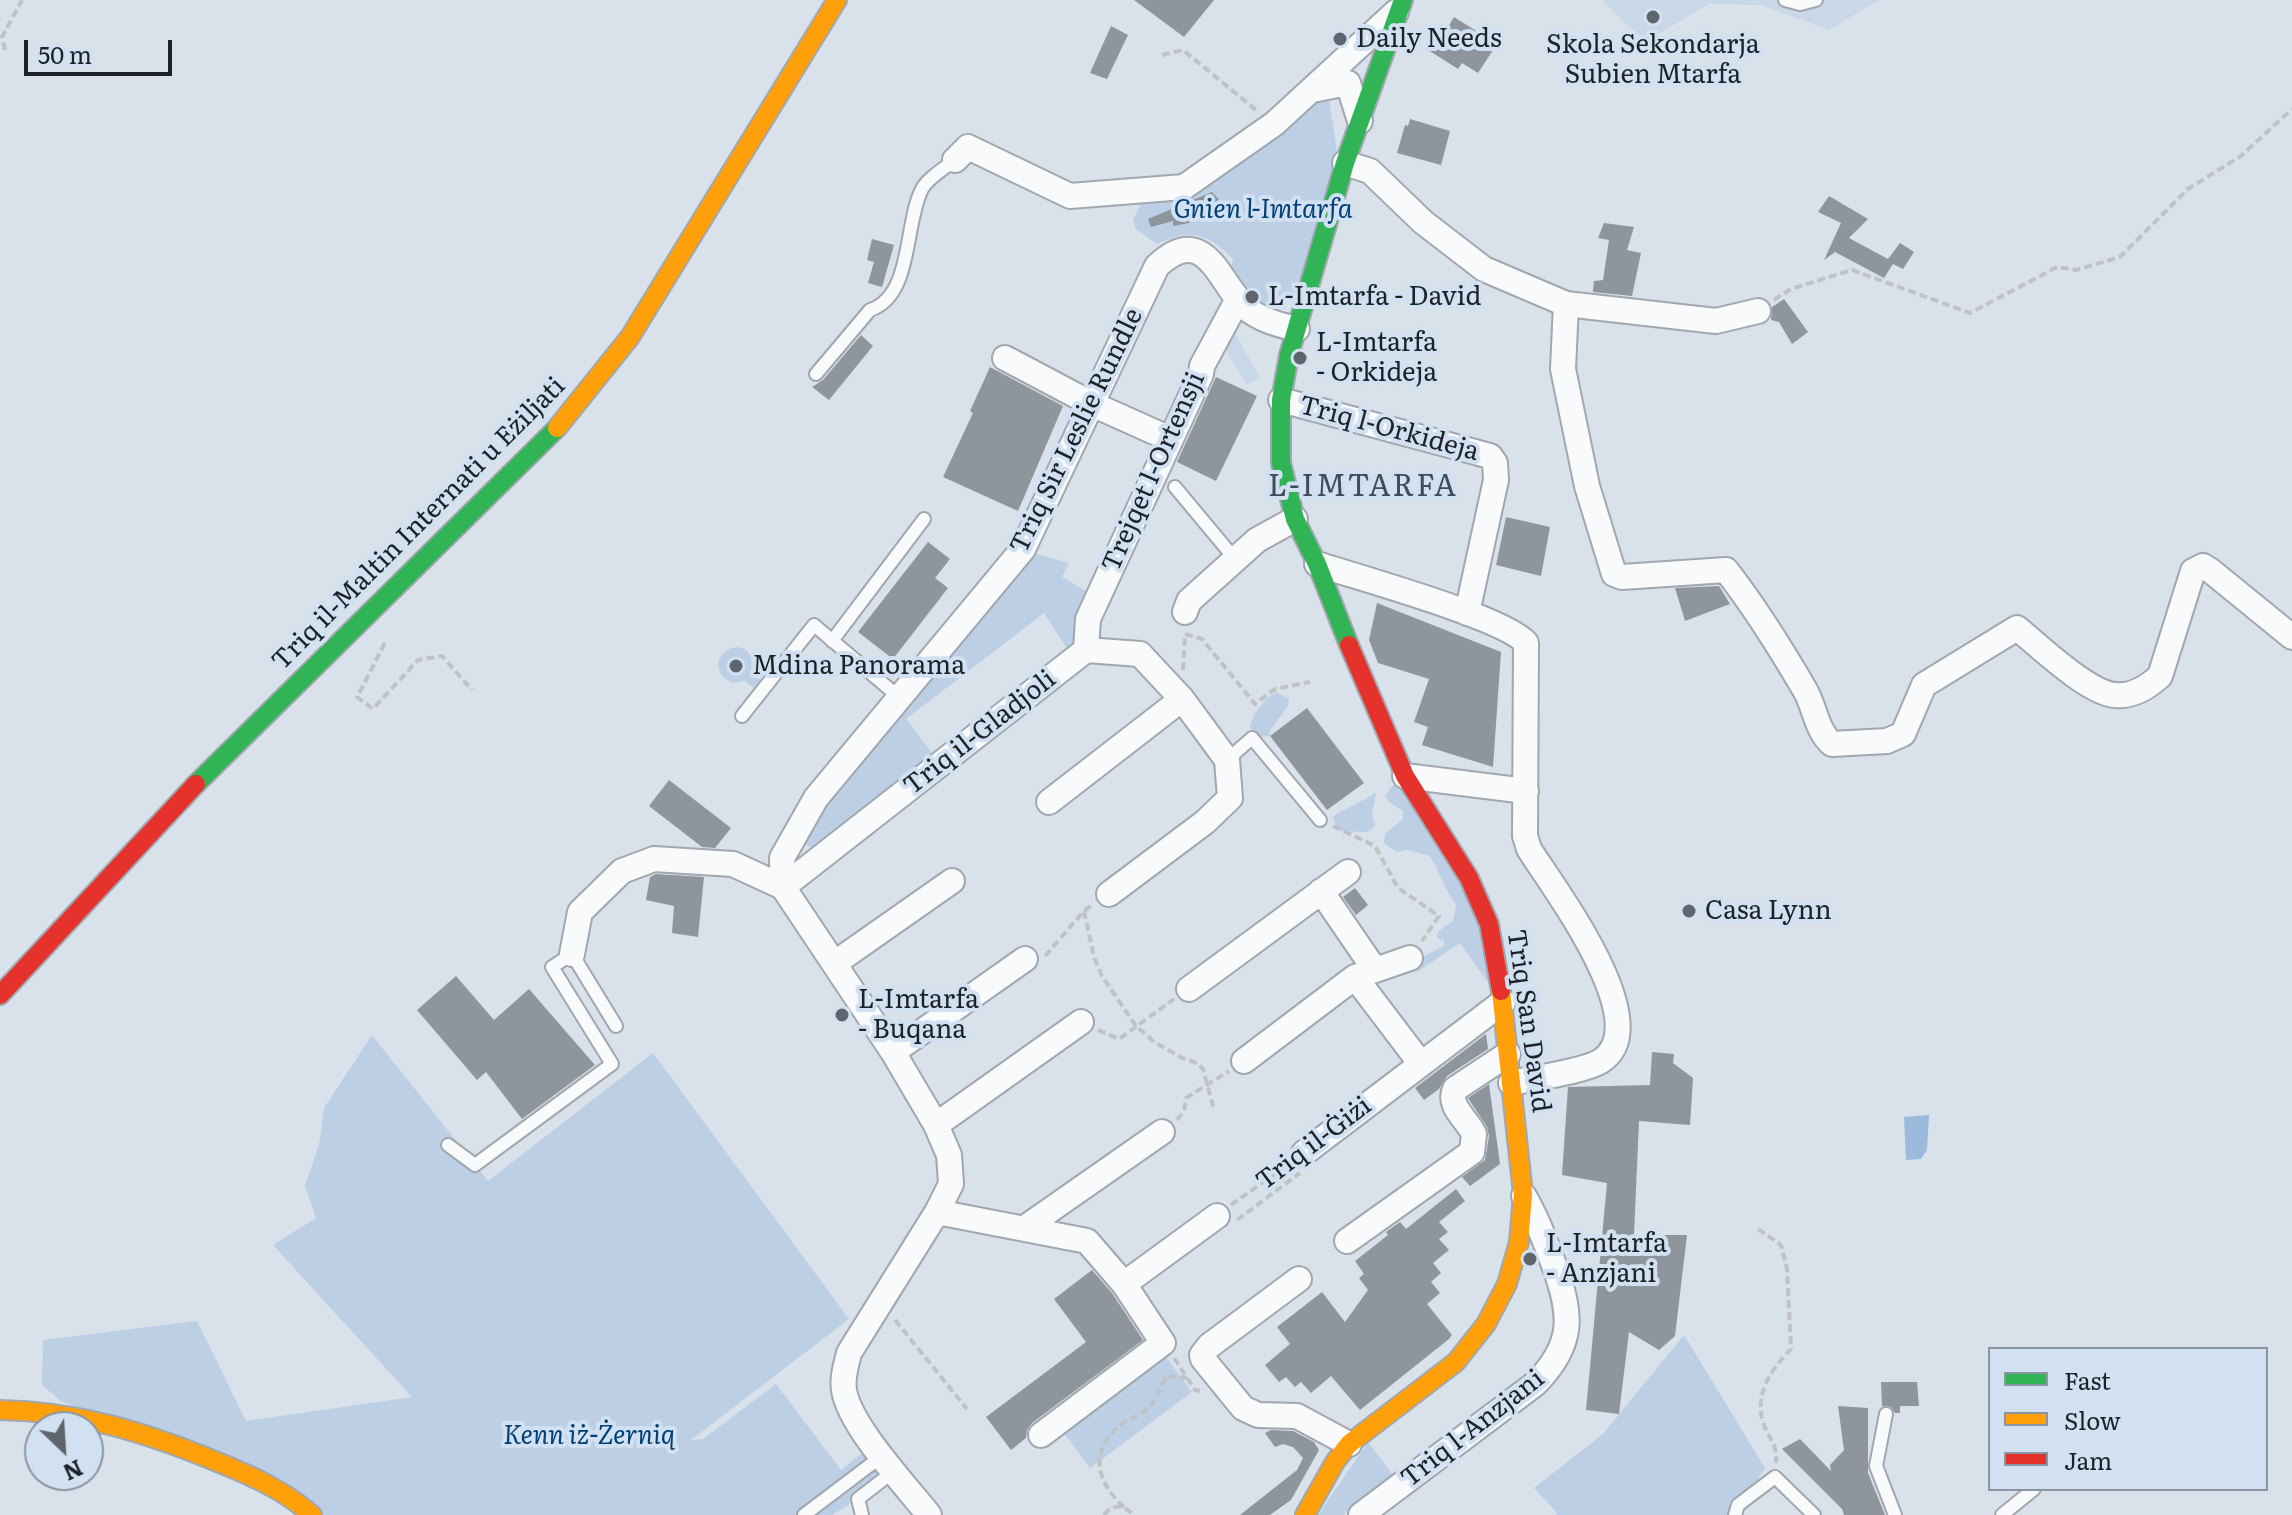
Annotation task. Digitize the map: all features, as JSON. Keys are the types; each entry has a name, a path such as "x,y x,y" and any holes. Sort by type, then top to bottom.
{"main road":[{"name":"Triq il-Maltin Internati u Eżiljati","path":"0,995 175,805 561,424 630,337 837,0"},
{"name":"Triq San David","path":"1305,1515 1335,1462 1349,1444 1456,1362 1486,1324 1509,1282 1523,1224 1523,1194 1503,1002 1489,924 1481,900 1405,776 1376,712 1317,564 1295,519 1281,463 1281,400 1297,329 1345,163 1400,5"},
{"name":"Triq il-Maltin Internati u Eżiljati","path":"368,588 548,414 617,324 809,10"},
{"path":"5,1410 56,1413 147,1435 273,1486 299,1502 312,1515"}],"street":[{"path":"955,160 968,147 1070,196 1184,187 1274,124 1400,5"},
{"path":"1343,60 1376,72"},
{"path":"1310,90 1348,83 1360,121"},
{"path":"1345,163 1370,171 1423,222 1484,269 1566,304 1716,321 1758,311"},
{"name":"Triq Sir Leslie Rundle","path":"783,887 782,858 816,798 1023,549 1157,266 1164,259 1185,250 1196,252 1216,267 1249,310 1276,324 1297,329"},
{"name":"Trejqet l-Ortensji","path":"1086,650 1088,619 1202,366 1238,299"},
{"path":"1566,304 1563,369 1587,486 1614,574 1622,577 1726,570 1783,654 1807,694 1824,737 1832,744 1887,741 1903,734 1924,685 2017,628 2085,682 2116,695 2147,688 2160,676 2193,571 2198,566 2211,571 2292,637"},
{"path":"1005,358 1092,404 1170,439"},
{"name":"Triq l-Orkideja","path":"1281,400 1483,453 1495,463 1496,480 1467,613"},
{"path":"1185,623 1189,601 1257,540 1295,519"},
{"path":"1317,564 1467,613 1515,633 1526,643 1525,836 1529,849 1595,953 1614,1000 1618,1029 1611,1048 1601,1060 1511,1083"},
{"path":"1086,650 1140,654 1182,699 1227,760 1230,798 1205,822 1109,894"},
{"name":"Triq il-Gladjoli","path":"783,887 1086,650"},
{"path":"1049,802 1182,699"},
{"path":"1405,776 1526,791"},
{"path":"572,954 580,912 622,871 654,859 733,864 752,861 788,843"},
{"path":"733,864 783,887 893,1052 936,1125 949,1155 951,1184 937,1212 849,1353 844,1373 844,1392 853,1415 929,1515"},
{"path":"1189,989 1348,872"},
{"path":"835,963 952,881"},
{"path":"1321,891 1365,974 1421,1064"},
{"path":"1244,1061 1365,974 1410,958"},
{"path":"893,1052 1025,959"},
{"name":"Triq il-Ġiżi","path":"1307,1159 1421,1064 1503,1002"},
{"path":"936,1125 1081,1022"},
{"path":"1347,1241 1472,1152 1474,1134 1454,1105 1453,1094 1455,1089 1508,1054"},
{"path":"1026,1227 1162,1132"},
{"name":"Triq l-Anzjani","path":"1361,1515 1535,1384 1559,1355 1566,1337 1568,1315 1565,1296 1538,1221 1523,1194"},
{"path":"937,1212 1087,1241 1124,1284 1163,1343 1041,1435"},
{"path":"1124,1284 1225,1219"},
{"path":"1299,1279 1209,1346 1202,1355 1205,1363 1250,1413 1297,1416 1349,1444"}],"lane":[{"path":"1785,0 1800,4 1816,0"},
{"path":"816,374 870,310 879,307 899,285 912,220 923,186 955,160"},
{"path":"1175,487 1235,559"},
{"path":"832,641 924,519"},
{"path":"742,716 814,625 900,698"},
{"path":"1227,760 1252,738 1320,820"},
{"path":"448,1145 475,1165 612,1064 552,967 572,954 616,1026"},
{"path":"1886,1414 1876,1466 1895,1515"},
{"path":"804,1515 888,1463"},
{"path":"862,1515 858,1499 888,1463"},
{"path":"1735,1515 1738,1505 1775,1477 1814,1515"},
{"path":"2002,1515 2032,1491"}],"path":[{"path":"5,50 2,37 22,0"},
{"path":"1162,55 1183,50 1274,124"},
{"path":"1758,311 1791,289 1852,270 1970,313 2057,267 2076,270 2120,257 2188,189 2241,156 2292,109"},
{"path":"1185,623 1202,639 1255,704 1275,689 1310,682"},
{"path":"1182,699 1185,623"},
{"path":"388,637 357,697 373,709 418,660 442,656 472,690"},
{"path":"1320,820 1375,846 1398,888 1439,916 1410,958"},
{"path":"1025,959 1046,955 1084,911 1109,894"},
{"path":"1084,911 1089,939 1102,976 1136,1026 1154,1042 1197,1063 1208,1085 1214,1110"},
{"path":"1081,1022 1119,1039 1189,989"},
{"path":"1162,1132 1184,1111 1186,1098 1244,1061"},
{"path":"1225,1219 1307,1159"},
{"name":"Triq il-Ġiżi","path":"1225,1219 1307,1159"},
{"path":"1758,1229 1781,1245 1787,1269 1791,1349 1772,1368 1763,1393 1762,1420 1777,1450 1775,1477"},
{"path":"876,1311 890,1314 967,1409"},
{"path":"1133,1515 1109,1494 1101,1481 1099,1462 1105,1444 1120,1425 1150,1407 1167,1376 1187,1378"},
{"path":"1104,1515 1114,1507 1124,1507"}],"shaded area":[{"name":"Skola Sekondarja Subien Mtarfa","path":"1602,0 1879,0 1829,30 1761,5 1709,4 1645,42"},
{"path":"1234,331 1260,378 1246,385 1220,339"},
{"path":"1929,1115 1927,1150 1921,1159 1906,1160 1904,1117"}],"green space":[{"name":"Gnien l-Imtarfa","path":"1328,92 1337,151 1295,296 1273,309 1245,298 1230,271 1233,259 1215,243 1189,235 1157,244 1136,229 1133,220 1144,197 1247,152"},
{"path":"1033,553 1069,563 1062,577 1094,596 1069,652 1044,613 906,719 934,756 816,852 797,838"},
{"path":"737,647 745,649 751,656 752,673 766,685 760,693 745,681 733,683 726,679 719,669 718,663 724,653"},
{"path":"1276,692 1289,699 1288,706 1270,731 1270,736 1257,737 1250,727 1254,717 1263,702"},
{"path":"1396,782 1471,899 1495,992 1460,943 1417,972 1410,963 1444,946 1444,940 1437,938 1439,931 1453,921 1456,905 1430,856 1408,850 1397,852 1384,843 1385,834 1403,819 1403,811 1389,802 1385,795"},
{"path":"1376,793 1372,813 1375,826 1367,832 1339,831 1333,819 1335,815"},
{"name":"Kenn iż-Żerniq","path":"372,1035 488,1181 653,1053 849,1319 691,1440 703,1439 776,1384 841,1470 867,1449 892,1478 832,1515 324,1515 104,1420 104,1411 84,1411 61,1401 42,1385 43,1340 197,1321 246,1421 412,1397 273,1245 316,1218 305,1186 319,1145 324,1108"},
{"path":"1684,1335 1765,1468 1736,1515 1555,1515 1557,1513 1534,1488 1603,1434"},
{"path":"1163,1353 1192,1392 1090,1468 1061,1429"},
{"path":"1368,1442 1393,1475 1343,1515 1318,1515"}],"building":[{"path":"1134,0 1214,0 1184,37"},
{"path":"1454,17 1497,44 1478,73 1462,63 1458,69 1425,48 1439,28 1445,32"},
{"path":"1111,26 1128,35 1107,79 1090,73"},
{"path":"1410,119 1450,131 1441,165 1397,153 1405,125 1408,126"},
{"path":"1212,192 1222,203 1190,216 1189,223 1173,226 1173,221 1151,227 1148,219"},
{"path":"1829,196 1868,219 1849,238 1888,259 1900,243 1914,252 1903,269 1893,264 1884,278 1835,252 1824,260 1841,223 1818,212"},
{"path":"1604,223 1634,227 1627,250 1641,253 1632,296 1593,292 1594,281 1603,280 1609,240 1598,238"},
{"path":"872,239 894,245 882,287 868,283 874,262 867,260"},
{"path":"1784,299 1808,332 1792,344 1779,322 1771,320 1772,307"},
{"path":"861,335 873,346 829,400 812,387 823,380"},
{"path":"990,367 1063,406 1018,511 943,477 973,413 970,411"},
{"path":"1216,377 1257,396 1216,481 1177,462"},
{"path":"1506,517 1550,527 1541,576 1496,565"},
{"path":"928,542 950,559 935,578 948,588 893,659 858,632"},
{"path":"1719,586 1730,604 1685,621 1675,588"},
{"path":"1377,603 1501,652 1493,767 1422,745 1428,727 1414,722 1429,679 1378,663 1369,640"},
{"path":"1307,708 1364,783 1327,810 1270,736"},
{"path":"669,780 731,828 715,848 702,847 649,806"},
{"path":"656,874 704,877 698,937 672,933 674,906 646,900 650,877"},
{"path":"1355,888 1368,905 1356,915 1343,897"},
{"path":"456,976 494,1020 529,989 595,1065 522,1119 486,1072 477,1080 417,1010"},
{"path":"1486,1034 1488,1049 1447,1076 1439,1089 1424,1100 1415,1088"},
{"path":"1652,1052 1674,1054 1673,1063 1693,1078 1690,1125 1639,1121 1634,1235 1687,1235 1675,1336 1659,1350 1629,1332 1619,1414 1586,1410 1607,1183 1562,1175 1568,1087 1650,1085"},
{"path":"1489,1084 1500,1164 1470,1186 1462,1177 1485,1160 1489,1136 1487,1127 1468,1098"},
{"path":"1456,1189 1465,1201 1439,1222 1448,1232 1439,1239 1449,1250 1433,1263 1441,1273 1431,1282 1440,1293 1427,1304 1452,1335 1449,1339 1360,1410 1331,1376 1311,1393 1301,1382 1295,1387 1286,1377 1279,1382 1265,1365 1290,1344 1277,1327 1322,1292 1345,1322 1368,1290 1359,1278 1364,1274 1355,1261 1400,1222 1406,1229"},
{"path":"1092,1270 1112,1293 1143,1340 1032,1423 1026,1438 1011,1450 986,1417 1086,1342 1054,1299"},
{"path":"1881,1382 1917,1382 1919,1406 1900,1406 1900,1413 1895,1413 1891,1407 1882,1406"},
{"path":"1838,1406 1868,1408 1868,1473 1885,1515 1844,1515 1842,1509 1782,1449 1800,1439 1831,1471 1830,1465 1844,1450"},
{"path":"1271,1430 1293,1431 1314,1442 1319,1450 1291,1500 1270,1515 1240,1515 1297,1470 1303,1458 1293,1447 1283,1444 1275,1447 1265,1433"}],"traffic: fast":[{"path":"1349,645 1317,564 1295,519 1281,463 1281,400 1289,355 1345,163 1403,0"},
{"path":"196,784 557,428"}],"traffic: slow":[{"path":"557,428 630,337 837,0"},
{"path":"1305,1515 1335,1462 1349,1444 1456,1362 1486,1324 1507,1284 1519,1242 1523,1194 1501,991"},
{"path":"0,1410 83,1419 163,1441 254,1478 290,1498 312,1515"}],"traffic: jam":[{"path":"1349,645 1405,776 1469,878 1489,924 1501,991"},
{"path":"0,995 196,784"}],"place":[{"name":"Skola Sekondarja Subien Mtarfa","path":"1653,17"},
{"name":"Daily Needs","path":"1340,39"},
{"name":"L-Imtarfa - David","path":"1252,297"},
{"name":"L-Imtarfa - Orkideja","path":"1300,358"},
{"name":"Mdina Panorama","path":"736,666"},
{"name":"Casa Lynn","path":"1689,911"},
{"name":"L-Imtarfa - Buqana","path":"842,1015"},
{"name":"L-Imtarfa - Anzjani","path":"1530,1259"}],"district":[{"name":"L-IMTARFA","path":"1363,487"}]}
